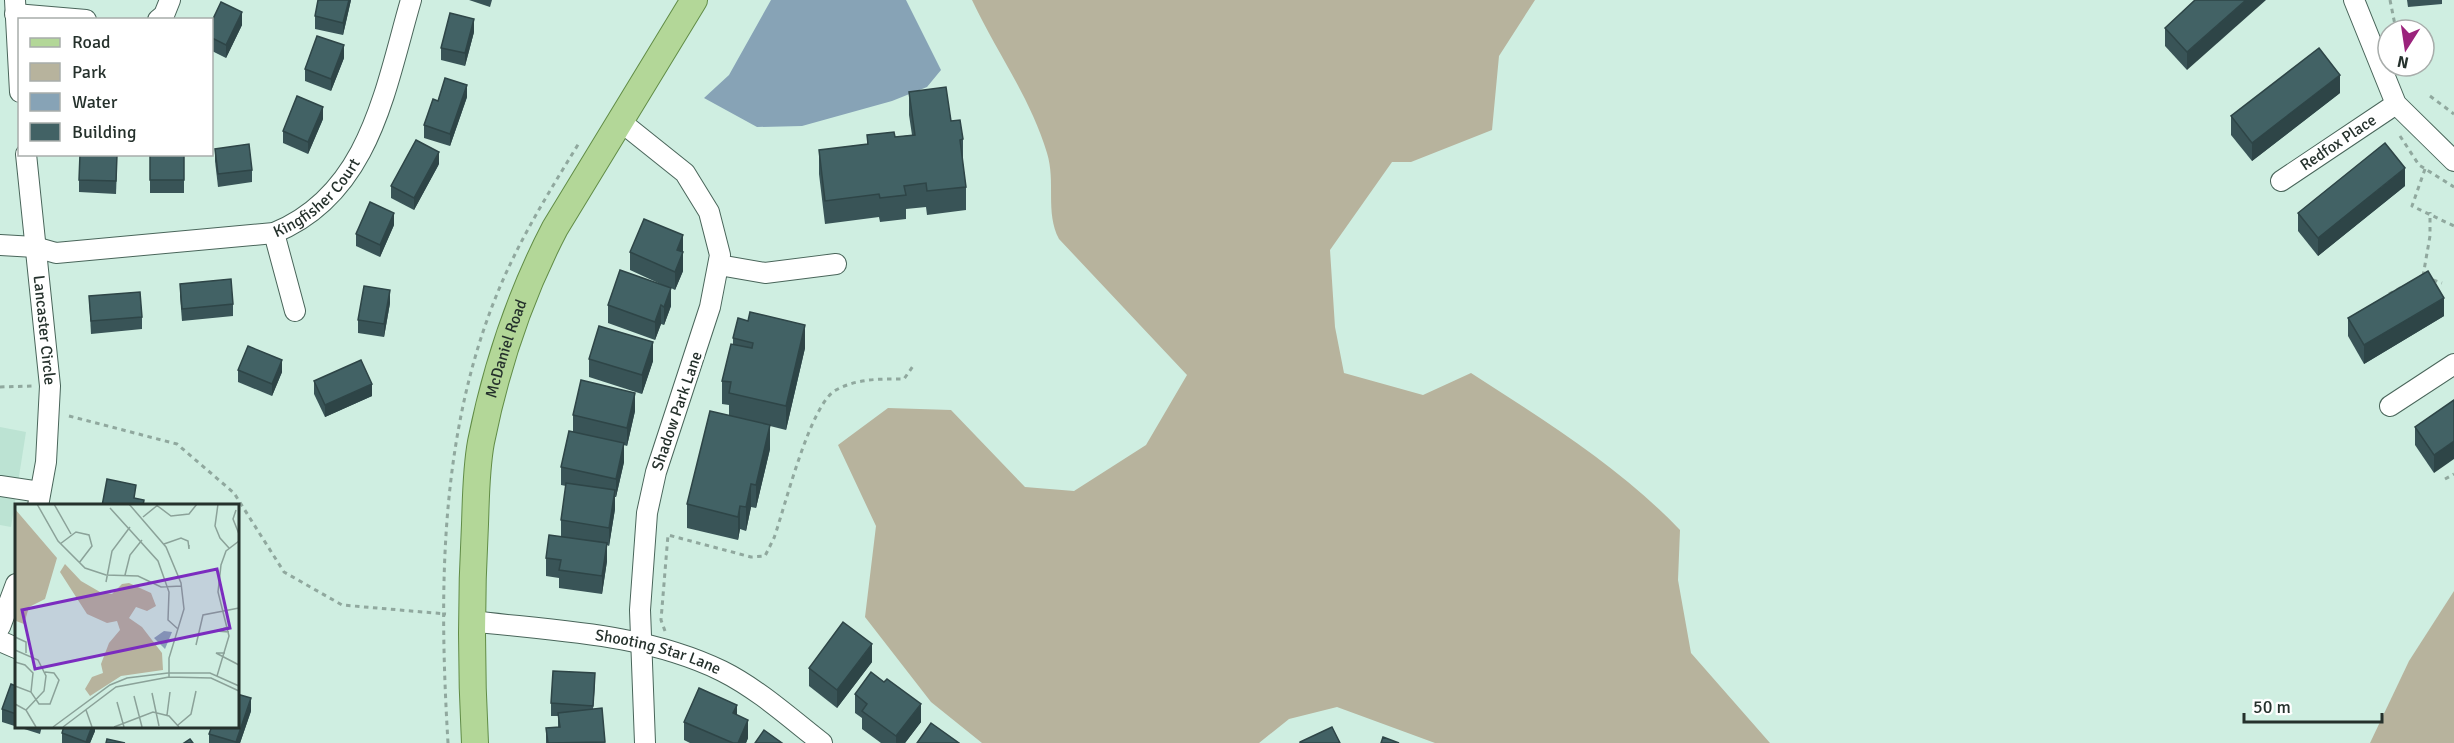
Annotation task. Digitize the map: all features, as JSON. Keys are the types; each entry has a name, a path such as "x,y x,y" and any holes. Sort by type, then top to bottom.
{"main road":[{"name":"McDaniel Road","path":"475,743 471,621 481,444 504,348 540,257 694,0"}],"street":[{"path":"160,18 170,0"},
{"name":"Kingfisher Court","path":"0,245 35,247 56,253 274,233 290,226 327,200 357,159 371,132 411,0"},
{"path":"2354,0 2396,104 2454,161"},
{"path":"18,86 8,56 15,7 75,18"},
{"name":"Redfox Place","path":"2281,181 2396,104"},
{"name":"Shadow Park Lane","path":"620,121 675,163 694,184 709,212 717,240 719,265 699,346 651,493 640,587 645,743"},
{"name":"Lancaster Circle","path":"26,156 50,386 46,462 39,499"},
{"path":"274,233 295,311"},
{"path":"719,265 765,273 836,264"},
{"path":"2390,406 2454,364"},
{"path":"0,486 39,499"},
{"path":"0,627 15,587"},
{"name":"Shooting Star Lane","path":"471,621 641,641 721,671 755,692 822,743"},
{"path":"0,641 15,648"}],"path":[{"path":"2390,0 2394,18"},
{"path":"2430,96 2454,114"},
{"path":"2396,131 2419,165 2454,187"},
{"path":"2425,169 2412,206 2430,212 2454,226"},
{"path":"2422,277 2430,236 2430,212"},
{"path":"2414,281 2422,277 2442,283"},
{"path":"2381,300 2406,285"},
{"path":"667,634 661,620 668,535 751,558 765,556 774,538 816,413 834,390 862,380 904,378 913,366"},
{"path":"0,387 50,386"},
{"path":"69,416 177,444 234,493 284,572 342,605 446,614"},
{"path":"2445,479 2454,474"}],"shaded area":[{"path":"0,427 26,432 11,527 0,525"}],"green space":[{"path":"972,0 1535,0 1499,56 1492,130 1411,162 1392,162 1330,250 1335,327 1344,373 1423,395 1471,373 1526,408 1632,485 1680,530 1678,580 1691,653 1770,743 1435,743 1337,707 1289,719 1259,743 982,743 931,702 865,617 876,526 838,445 888,408 951,410 1025,487 1074,491 1146,445 1187,375 1059,239 1052,218 1050,164 1040,133 1023,94"},
{"path":"2454,591 2454,743 2370,743 2409,661"}],"water":[{"path":"771,0 906,0 941,70 927,87 892,101 802,126 757,127 704,98 729,75"}],"building":[{"path":"318,0 349,0 343,23 315,16"},
{"path":"2195,0 2246,0 2187,52 2165,28"},
{"path":"221,2 242,12 226,45 213,38 213,19"},
{"path":"450,13 474,19 465,53 441,48"},
{"path":"317,36 344,45 331,79 305,69"},
{"path":"2319,48 2340,75 2252,143 2231,116"},
{"path":"445,78 467,85 450,134 424,125 433,99 438,101"},
{"path":"946,87 951,121 960,120 966,187 927,191 926,183 904,186 906,195 880,198 879,194 825,201 819,150 868,144 867,135 894,132 895,137 915,135 909,92"},
{"path":"297,96 323,107 308,142 283,131"},
{"path":"416,140 439,152 414,198 391,186"},
{"path":"2385,143 2405,168 2318,238 2298,213"},
{"path":"249,144 252,170 218,174 215,149"},
{"path":"80,156 117,156 116,181 79,180"},
{"path":"150,156 184,156 184,180 150,180"},
{"path":"370,202 394,213 380,245 356,234"},
{"path":"644,219 683,235 677,250 683,252 675,272 630,252"},
{"path":"620,270 671,288 664,307 661,305 655,322 608,305"},
{"path":"2428,271 2444,298 2364,345 2348,318"},
{"path":"231,279 233,304 182,309 180,284"},
{"path":"364,286 390,290 384,324 358,320"},
{"path":"140,292 142,317 91,321 89,296"},
{"path":"750,312 805,325 786,406 729,393 731,382 722,381 731,344 752,348 753,343 733,338 738,318 748,321"},
{"path":"599,326 653,342 642,375 589,359"},
{"path":"248,346 282,360 272,384 238,370"},
{"path":"361,360 372,384 325,405 314,381"},
{"path":"581,380 635,393 627,428 573,415"},
{"path":"2454,400 2454,441 2434,455 2415,427"},
{"path":"710,411 770,425 756,485 751,484 746,507 740,506 738,517 687,504"},
{"path":"569,431 624,443 616,479 561,467"},
{"path":"107,479 136,485 134,498 144,500 143,504 102,504"},
{"path":"566,483 615,490 609,528 561,520"},
{"path":"549,535 607,543 602,576 559,570 561,560 546,558"},
{"path":"843,622 872,644 837,690 809,668"},
{"path":"553,671 595,673 593,706 551,703"},
{"path":"871,672 884,682 887,679 921,704 896,736 862,711 867,704 855,694"},
{"path":"11,684 15,686 15,714 2,709"},
{"path":"699,688 737,705 733,713 748,720 738,743 733,743 684,722"},
{"path":"238,694 251,698 236,742 209,734 211,728 238,728"},
{"path":"602,708 605,742 548,743 546,728 560,727 558,713"},
{"path":"931,723 959,743 917,743"},
{"path":"1332,727 1340,743 1300,743 1300,742"},
{"path":"63,728 91,728 86,742 62,733"},
{"path":"764,730 782,743 755,743"},
{"path":"1383,737 1399,743 1381,743"},
{"path":"107,739 125,743 106,743"}]}
